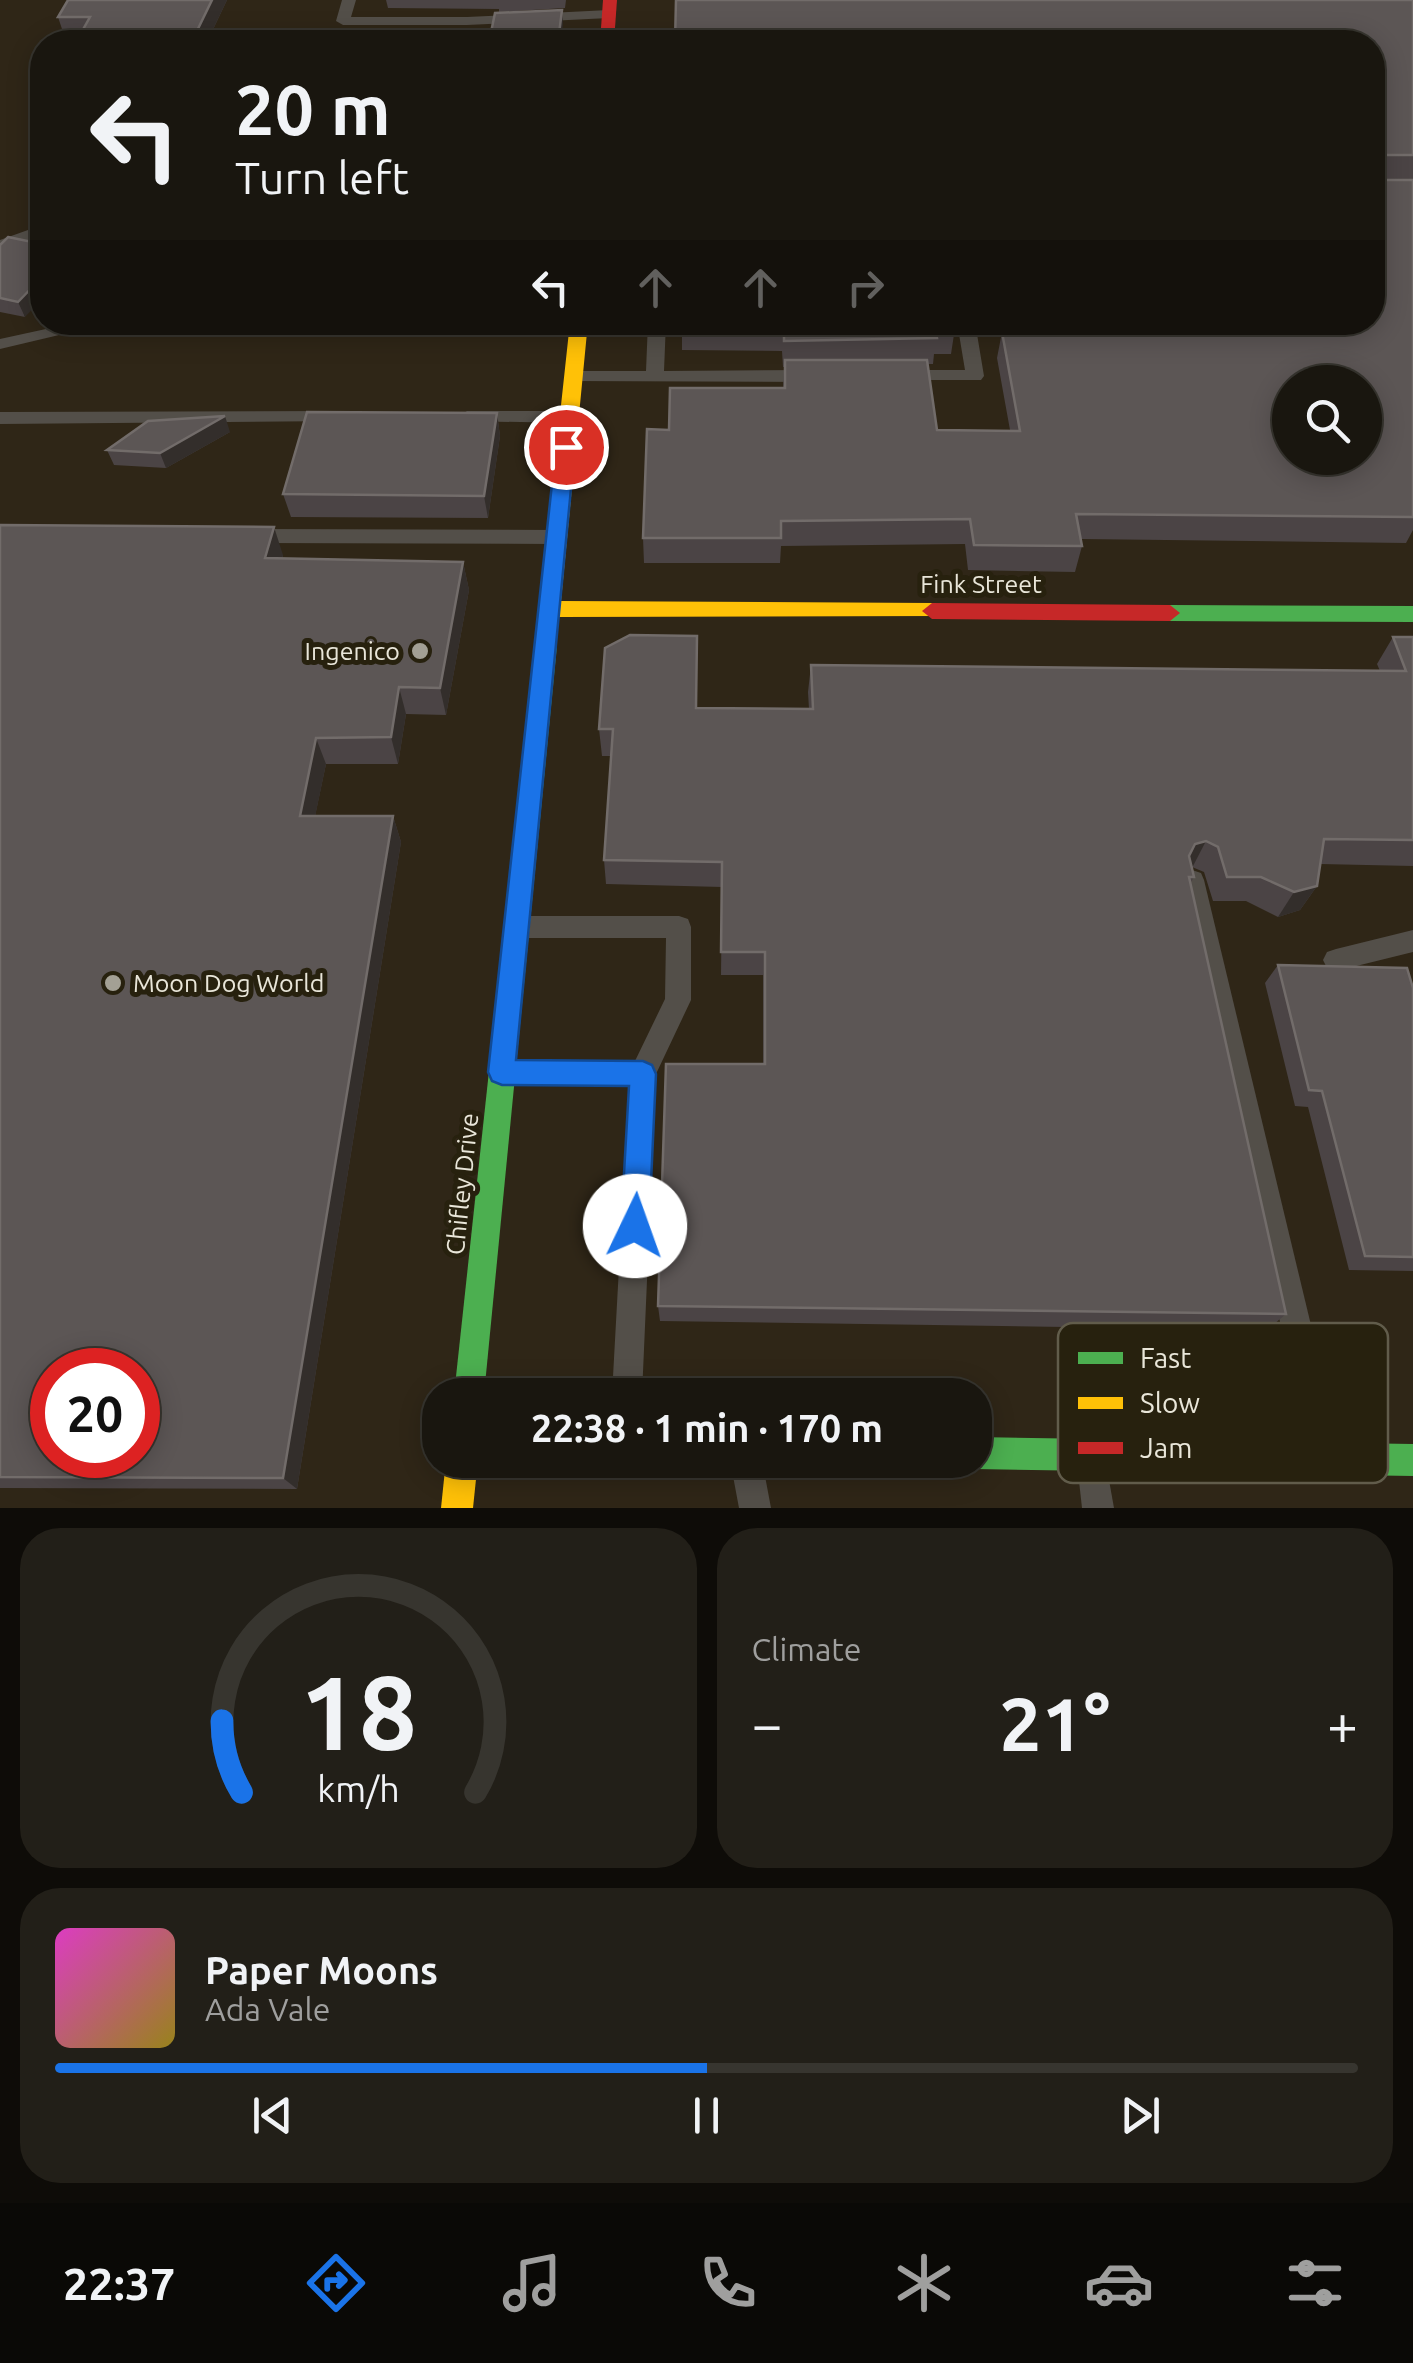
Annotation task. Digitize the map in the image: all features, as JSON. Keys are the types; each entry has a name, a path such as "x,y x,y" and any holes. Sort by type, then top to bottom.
{"street":[{"name":"Chifley Drive","path":"471,1378 577,335"},
{"name":"Fink Street","path":"549,608 1413,614"},
{"path":"992,1452 1058,1453"},
{"path":"1388,1459 1413,1460"},
{"path":"457,1508 460,1478"}],"lane":[{"path":"349,0 343,20 467,21 609,7"},
{"path":"0,246 30,235"},
{"path":"0,344 43,335"},
{"path":"655,376 657,335"},
{"path":"875,376 974,376 968,335"},
{"path":"573,377 835,376"},
{"path":"0,418 349,417"},
{"path":"446,417 569,417"},
{"path":"235,536 556,537"},
{"path":"1192,880 1295,1323"},
{"path":"516,927 679,927 678,1000 643,1074 627,1378"},
{"path":"1336,960 1413,941"},
{"path":"502,1072 643,1074"},
{"path":"749,1478 754,1508"},
{"path":"1095,1483 1098,1508"}],"shaded area":[{"path":"0,0 1413,0 1413,1508 0,1508"}],"building":[{"path":"68,0 212,0 197,30 83,30 90,17 58,17"},
{"path":"676,0 1413,0 1413,155 1385,155 1385,30 675,30"},
{"path":"562,10 560,30 491,30 495,13"},
{"path":"1385,180 1413,180 1413,517 1076,514 1082,546 974,545 970,519 781,521 781,538 643,538 647,429 669,430 670,388 785,388 785,360 927,360 937,430 1020,431 1003,335 1385,335"},
{"path":"8,237 30,242 30,290 18,302 0,298 0,245"},
{"path":"784,335 937,338 784,341"},
{"path":"307,412 497,413 484,496 283,494"},
{"path":"225,416 160,453 107,450 148,421"},
{"path":"0,525 274,527 265,558 463,562 440,688 399,687 391,737 316,738 300,816 393,816 283,1478 160,1478 160,1348 30,1348 30,1477 0,1477"},
{"path":"630,635 697,636 696,708 813,709 811,665 1406,671 1393,637 1413,637 1413,840 1324,839 1317,886 1294,892 1261,877 1227,877 1218,847 1206,841 1195,844 1189,856 1194,877 1189,877 1286,1314 658,1306 666,1064 765,1064 765,952 721,952 722,862 604,860 613,729 599,729 605,648"},
{"path":"1278,965 1407,968 1413,988 1413,1257 1365,1256 1322,1091 1309,1090"}],"traffic: fast":[{"path":"1170,613 1413,614"},
{"path":"471,1378 546,645"},
{"path":"992,1453 1058,1454"},
{"path":"1388,1460 1413,1460"}],"traffic: slow":[{"path":"546,645 578,335"},
{"path":"549,609 932,611"},
{"path":"457,1508 460,1478"}],"traffic: jam":[{"path":"608,30 610,0"},
{"path":"932,611 1170,613"}],"place":[{"name":"Ingenico","path":"420,651"},
{"name":"Moon Dog World","path":"113,983"}],"route":[{"path":"566,447 502,1072 643,1074 635,1226"}]}
